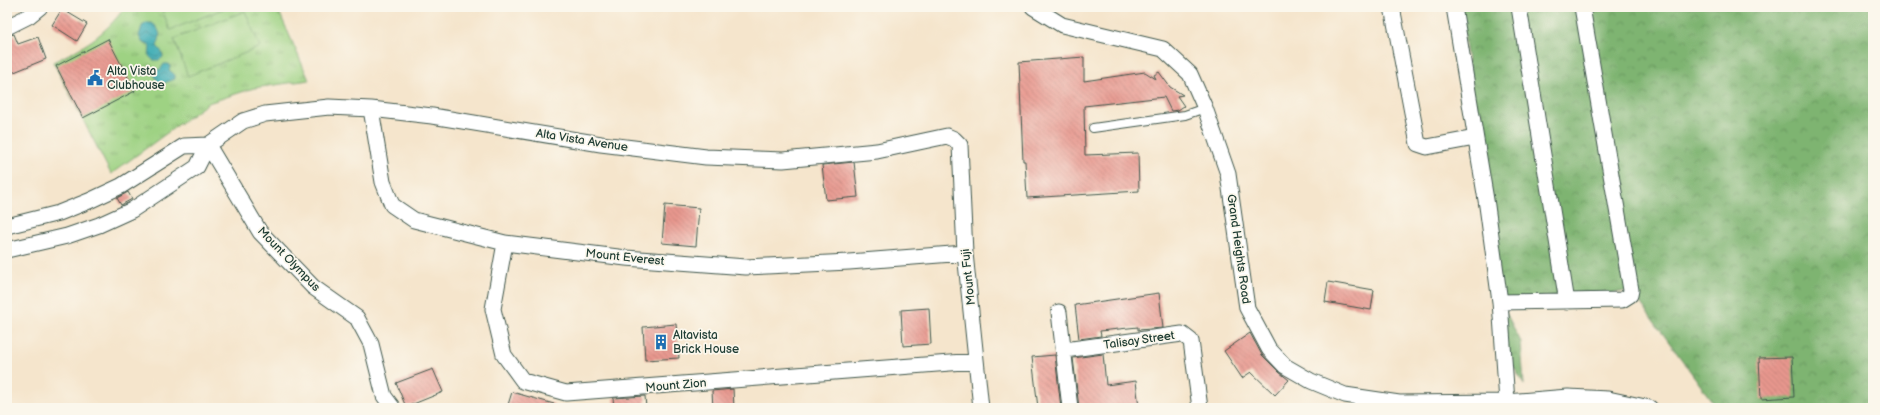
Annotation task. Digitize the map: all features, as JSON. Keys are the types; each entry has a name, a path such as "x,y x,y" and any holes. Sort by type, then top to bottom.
{"street":[{"path":"7,27 29,16 40,7"},
{"name":"Grand Heights Road","path":"1033,7 1062,24 1164,49 1190,74 1205,108 1228,174 1247,308 1269,349 1285,366 1311,382 1345,395 1398,405 1507,402 1532,404 1568,397 1608,399 1650,408"},
{"path":"1392,7 1418,144 1427,147 1475,138"},
{"path":"1454,7 1487,206 1500,302 1507,402"},
{"path":"1519,7 1568,302"},
{"path":"1500,302 1622,300 1630,295 1631,290 1582,7"},
{"name":"Alta Vista Avenue","path":"208,145 243,122 265,114 329,107 371,109 439,117 601,144 706,156 782,160 877,151 947,136 954,139 960,145"},
{"name":"Mount Everest","path":"371,109 383,182 392,204 414,220 506,243 626,258 746,267 849,262 965,253"},
{"path":"7,226 59,214 119,187 184,146 208,145 197,167 132,210 99,225 67,236 7,250"},
{"name":"Mount Olympus","path":"208,145 260,232 313,287 357,318 371,344 384,396 392,408"},
{"name":"Mount Fuji","path":"960,145 965,253 981,408"},
{"name":"Mount Zion","path":"506,243 494,309 504,356 523,381 566,393 976,361"},
{"path":"1059,312 1065,350 1070,408"},
{"name":"Talisay Street","path":"1065,350 1182,334 1191,341 1200,408"}],"lane":[{"path":"1093,128 1185,115 1205,108"}],"green space":[{"path":"125,7 277,7 309,80 254,88 208,103 111,174 53,62 93,40 109,26"},
{"path":"161,7 228,7 170,30"},
{"path":"1461,7 1873,7 1873,408 1717,408 1631,290 1567,302 1501,303 1521,342 1524,385 1504,350"},
{"path":"245,11 260,47 188,76 174,39"}],"water":[{"path":"146,23 152,23 159,31 160,36 157,46 162,52 163,57 159,60 153,60 149,56 150,46 142,42 139,36 142,26"},
{"path":"164,64 168,64 170,66 169,70 175,75 175,79 164,83 162,86 158,86 153,72 154,69 160,70"}],"building":[{"path":"62,9 87,24 77,41 52,25"},
{"path":"14,34 18,44 38,37 46,59 7,75 7,36"},
{"name":"Alta Vista Clubhouse","path":"108,39 135,91 83,118 56,66"},
{"path":"1084,57 1084,81 1145,72 1156,79 1154,75 1159,72 1170,87 1183,95 1177,96 1184,106 1178,110 1171,111 1164,97 1084,106 1085,155 1138,153 1139,191 1027,198 1025,161 1023,161 1019,62"},
{"path":"854,162 858,197 826,200 822,165"},
{"path":"128,192 132,199 121,205 117,198"},
{"path":"665,205 699,208 696,246 662,243"},
{"path":"1328,282 1374,290 1371,310 1325,302"},
{"path":"1159,293 1163,328 1138,330 1138,327 1100,331 1101,336 1079,339 1075,305"},
{"path":"929,308 931,344 903,346 901,310"},
{"name":"Altavista Brick House","path":"676,324 679,358 645,360 643,327"},
{"path":"1250,333 1262,355 1289,380 1275,395 1251,372 1242,378 1224,351"},
{"path":"1103,354 1106,385 1136,381 1139,408 1079,408 1073,358"},
{"path":"1055,355 1061,408 1038,408 1032,357"},
{"path":"1792,357 1794,397 1761,399 1759,358"},
{"path":"433,369 443,392 406,407 396,383"},
{"path":"733,389 734,408 713,408 712,391"},
{"path":"512,392 554,404 553,408 507,408"},
{"path":"645,396 646,408 614,408 613,398"}],"place":[{"name":"Alta Vista Clubhouse","path":"95,78"},
{"name":"Altavista Brick House","path":"661,342"}]}
